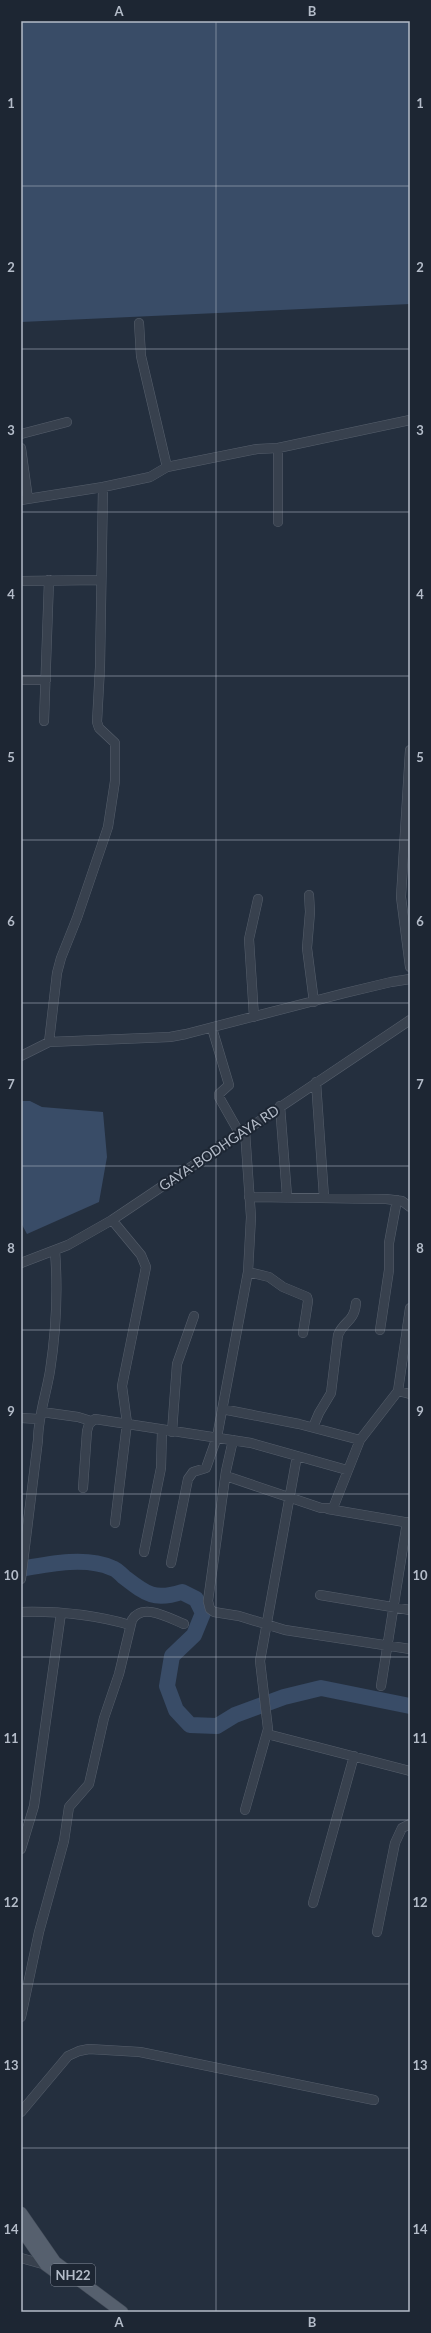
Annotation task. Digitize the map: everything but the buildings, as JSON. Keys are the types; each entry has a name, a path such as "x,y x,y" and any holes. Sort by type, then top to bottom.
{"main road":[{"name":"NH22","path":"21,2213 55,2262 122,2312"},
{"name":"NH22","path":"21,2229 46,2265 109,2312"}],"street":[{"path":"139,323 141,356 167,467"},
{"path":"21,454 25,500 103,487 150,477 167,467 257,449 278,448 410,420"},
{"path":"21,434 67,422"},
{"path":"278,448 278,522"},
{"path":"49,1042 59,965 103,843 115,781 115,743 99,728 97,722 100,667 100,580 103,487"},
{"path":"44,721 48,580"},
{"path":"21,581 100,580"},
{"path":"21,680 46,680"},
{"path":"410,750 401,897 410,967"},
{"path":"309,895 310,912 307,948 314,1002"},
{"path":"254,1017 249,940 258,899"},
{"path":"21,1056 49,1042 170,1037 212,1028 391,982 410,979"},
{"name":"GAYA-BODHGAYA RD","path":"21,1263 55,1251 112,1220 410,1020"},
{"path":"171,1563 188,1479 193,1472 206,1468 217,1437 248,1272 251,1236 249,1197 242,1132 219,1098 219,1094 229,1085 212,1028"},
{"path":"316,1082 324,1197"},
{"path":"280,1106 287,1196"},
{"path":"249,1197 287,1196 397,1200 410,1207"},
{"path":"380,1330 389,1270 389,1243 397,1200"},
{"path":"112,1220 141,1255 146,1268 122,1386 127,1424 115,1523"},
{"path":"21,1579 40,1415 54,1340 57,1278 55,1251"},
{"path":"248,1272 269,1277 283,1287 307,1297 308,1301 303,1333"},
{"path":"313,1427 319,1413 330,1397 338,1335 341,1329 354,1316 356,1303"},
{"path":"328,1509 336,1504 347,1470 360,1440 398,1391 410,1308"},
{"path":"172,1432 177,1364 194,1316"},
{"path":"398,1391 410,1394"},
{"path":"222,1409 313,1427 360,1440"},
{"path":"21,1418 40,1415 78,1416 91,1421 99,1419 172,1432 217,1437 270,1448 347,1470"},
{"path":"83,1488 87,1431 91,1421"},
{"path":"144,1552 162,1462 162,1430"},
{"path":"233,1440 226,1476 208,1605 214,1612 239,1616 267,1625 342,1639 388,1644 410,1649"},
{"path":"245,1810 267,1734 267,1717 263,1699 260,1661 289,1495 298,1456"},
{"path":"226,1476 289,1495 328,1509 409,1522 381,1686"},
{"path":"320,1595 410,1610"},
{"path":"21,2017 39,1932 64,1841 69,1807 89,1784 104,1718 119,1674 130,1625 136,1613 140,1611 154,1613 184,1624"},
{"path":"21,1612 61,1613 104,1618 130,1625"},
{"path":"21,1849 34,1806 61,1613"},
{"path":"267,1734 410,1770"},
{"path":"313,1903 354,1756"},
{"path":"377,1932 395,1843 402,1828 410,1824"},
{"path":"21,2112 68,2056 79,2051 89,2049 140,2052 374,2100"},
{"path":"21,2258 46,2265"}],"water":[{"path":"21,21 410,21 410,304 21,322"},
{"path":"21,1101 30,1101 42,1107 103,1112 107,1157 99,1202 27,1234 21,1223"}],"waterway":[{"path":"21,1569 67,1562 91,1562 102,1564 117,1570 145,1592 157,1596 172,1595 182,1592 196,1599 203,1613 194,1635 172,1656 167,1686 176,1710 190,1725 217,1726 235,1715 284,1697 321,1688 410,1706"}]}
